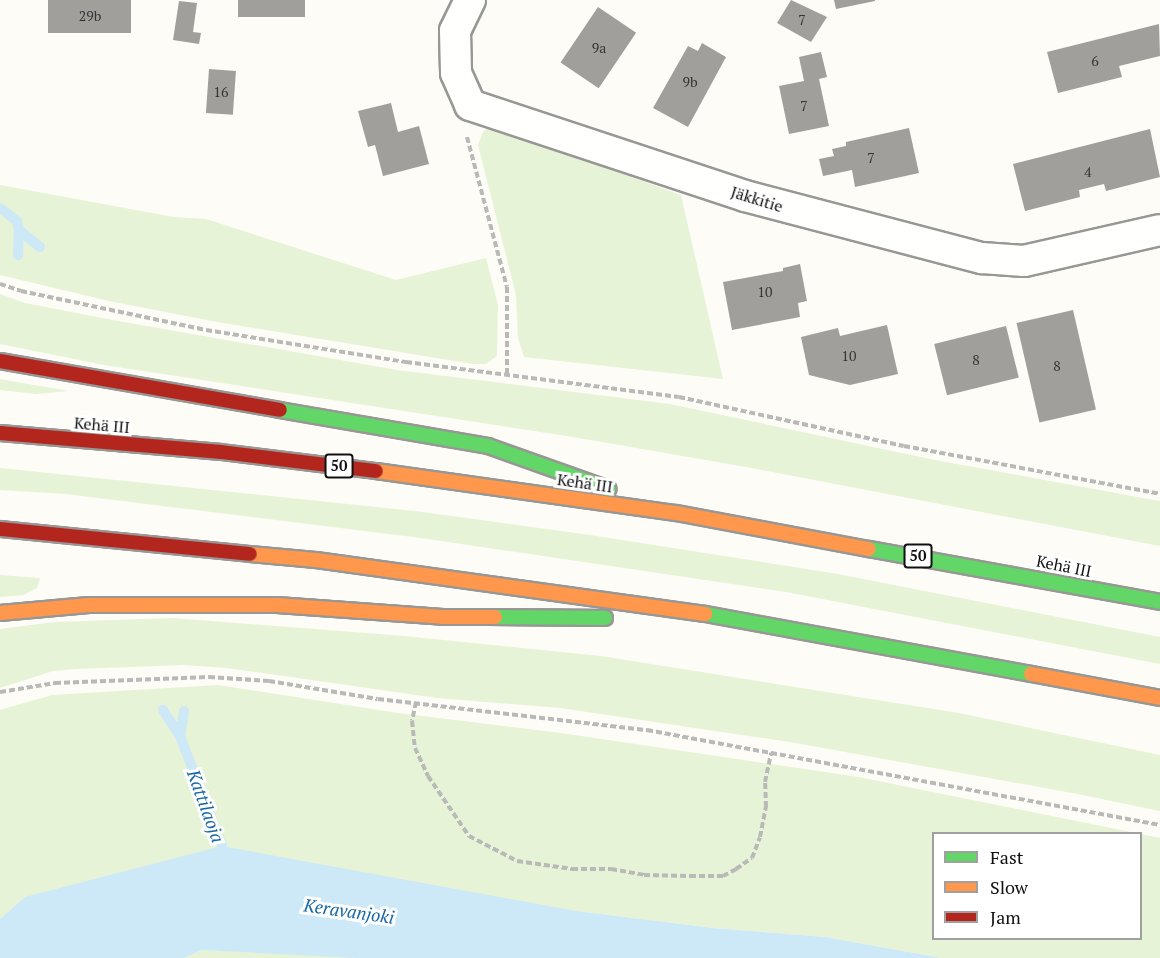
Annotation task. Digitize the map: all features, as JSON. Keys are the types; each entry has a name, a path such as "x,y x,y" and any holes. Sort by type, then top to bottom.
{"highway":[{"path":"0,361 488,446 676,513"},
{"name":"Kehä III","path":"0,434 232,453 409,475 676,513 1160,602"},
{"path":"0,530 316,560 730,618 1160,698"},
{"path":"0,613 89,605 277,605 443,617 730,618"}],"street":[{"path":"470,0 454,32 456,73 470,105"},
{"name":"Jäkkitie","path":"470,105 755,199 982,258 1024,261 1160,230"}],"path":[{"path":"470,105 466,137 507,287 507,377"},
{"path":"0,284 21,291 206,330 507,377 679,397 904,446 1160,494"},
{"path":"0,692 56,683 209,677 269,681 378,699 647,730 1160,825"},
{"path":"416,702 412,721 415,748 428,776 469,836 517,861 572,869 611,869 644,875 690,876 723,876 736,869 752,858 760,837 765,807 765,782 771,753"}],"green space":[{"path":"491,126 681,195 723,379 524,357 518,338 516,295 478,145 483,132"},
{"path":"0,185 174,217 206,219 396,280 486,258 498,305 497,356 486,364 473,364 217,322 109,301 0,275"},
{"path":"0,294 25,303 107,319 397,370 670,404 935,460 1160,501 1160,546 746,467 573,437 104,365 0,344"},
{"path":"0,379 69,391 36,394 0,390"},
{"path":"0,468 415,511 590,535 838,574 1160,637 1160,664 786,592 421,538 66,494 0,490"},
{"path":"0,575 40,578 37,588 24,595 0,597"},
{"path":"172,618 404,636 601,656 959,713 1160,755 1160,811 790,742 560,708 437,698 227,668 184,665 53,671 0,688 0,629 54,622"},
{"path":"218,685 398,713 561,733 859,777 1130,832 932,832 932,940 1142,940 1142,834 1160,838 1160,958 942,958 825,937 713,928 576,911 25,897 0,919 0,710 52,695"},
{"path":"202,950 337,955 356,958 184,958"}],"water":[{"name":"Keravanjoki","path":"222,846 576,911 713,928 825,937 942,958 356,958 202,950 184,958 0,958 0,919 25,897"}],"building":[{"path":"48,0 131,0 131,33 48,33"},
{"path":"238,0 305,0 305,17 238,17"},
{"path":"791,0 827,17 811,42 777,23"},
{"path":"834,0 875,0 875,1 836,9"},
{"path":"179,1 197,3 193,32 201,33 199,44 173,40"},
{"path":"598,7 636,33 599,88 561,63"},
{"path":"1159,24 1160,56 1119,66 1122,77 1058,93 1047,52"},
{"path":"702,43 726,57 688,127 653,108 688,46 698,51"},
{"path":"821,52 827,77 819,79 829,126 789,134 779,86 804,81 799,57"},
{"path":"209,69 236,71 233,115 206,113"},
{"path":"391,103 398,132 419,126 429,164 383,176 375,145 368,147 358,111"},
{"path":"909,128 919,173 855,187 852,170 823,176 819,159 834,156 832,149 846,146 846,142"},
{"path":"1150,129 1160,177 1106,191 1104,184 1079,190 1080,197 1025,211 1013,164"},
{"path":"800,264 807,301 798,303 800,317 732,330 723,282 783,271 783,268"},
{"path":"1073,310 1096,409 1039,422 1016,323"},
{"path":"887,325 898,374 850,385 809,375 801,337 838,328 840,336"},
{"path":"1006,326 1019,377 947,395 934,344"}],"waterway":[{"name":"Kattilaoja","path":"0,208 17,221 19,230 40,247"},
{"path":"18,255 19,230"},
{"path":"163,710 180,736"},
{"name":"Kattilaoja","path":"184,711 180,736 222,846 222,859"}],"traffic: fast":[{"path":"280,410 488,446 609,489"},
{"path":"869,549 1160,602"},
{"path":"705,614 1031,674"},
{"path":"495,617 605,618"}],"traffic: slow":[{"path":"376,471 676,513 869,549"},
{"path":"250,554 316,560 705,614"},
{"path":"0,613 89,605 277,605 443,617 495,617"},
{"path":"1031,674 1160,698"}],"traffic: jam":[{"path":"0,361 280,410"},
{"path":"0,433 221,452 376,471"},
{"path":"0,529 250,554"}]}
